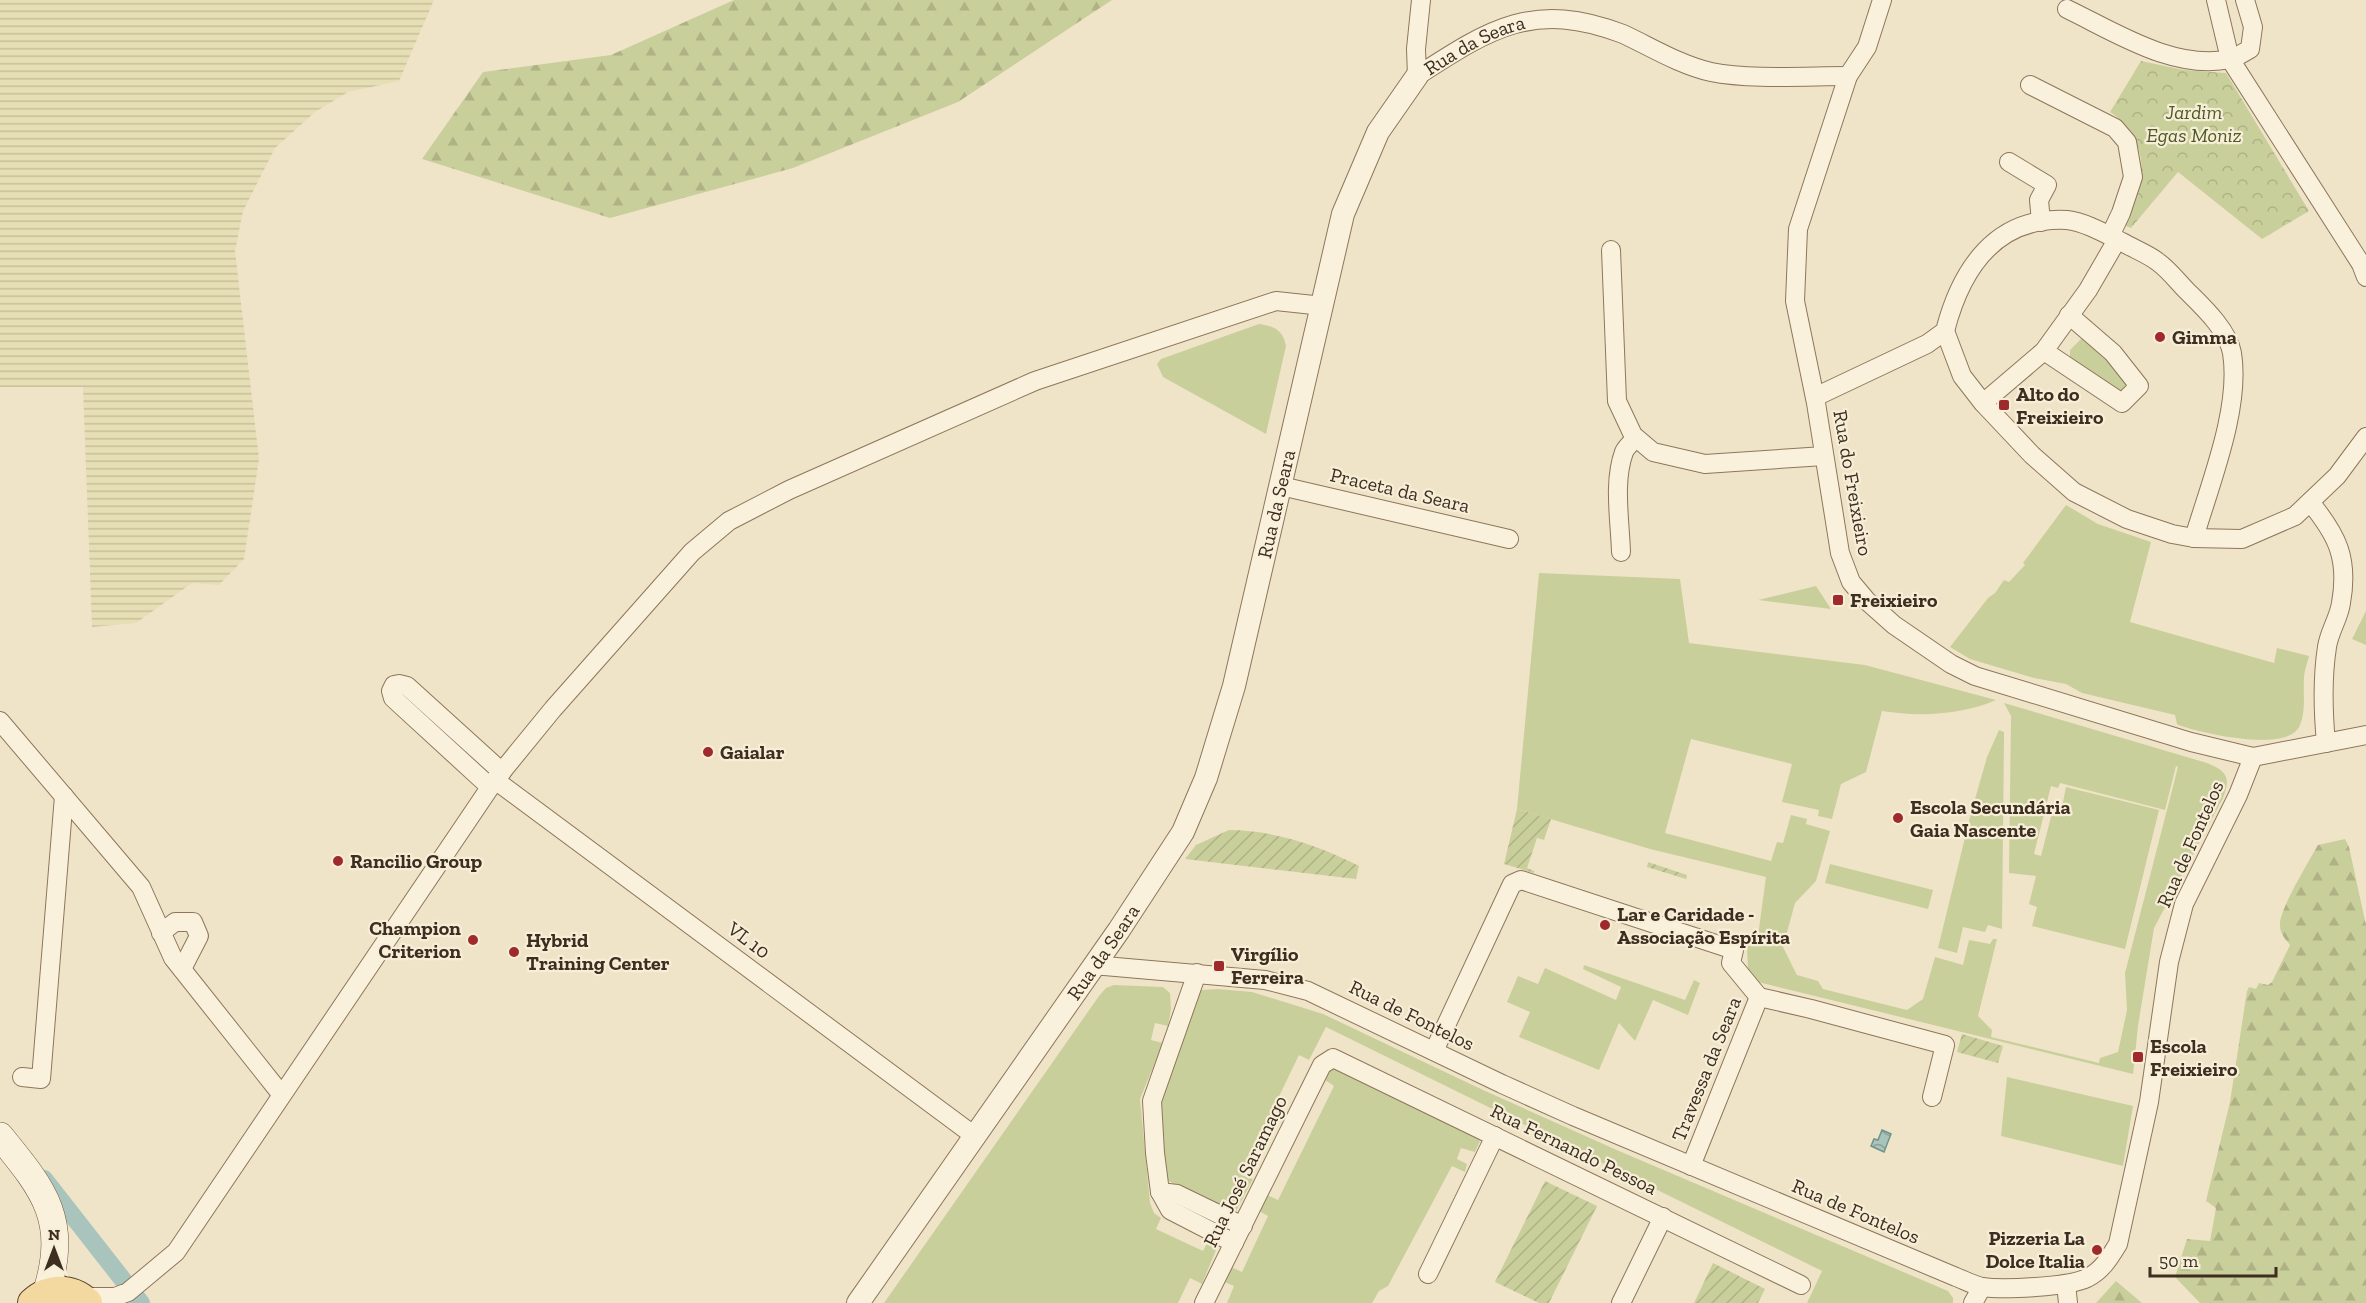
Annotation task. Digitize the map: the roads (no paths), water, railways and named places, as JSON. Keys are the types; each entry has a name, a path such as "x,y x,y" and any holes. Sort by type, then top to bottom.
{"main road":[{"path":"0,1136 33,1176 44,1195 51,1217 55,1259 40,1298"},
{"path":"40,1298 57,1291 83,1300"}],"street":[{"path":"1417,76 1416,49 1421,0"},
{"name":"Rua do Freixieiro","path":"1882,0 1867,47 1848,76 1798,229 1795,301 1815,397 1840,553 1851,582 1867,601 1909,636 1951,664 1975,676 2191,742 2253,757"},
{"path":"2216,0 2230,59 2343,235 2366,277"},
{"path":"2067,9 2156,52 2195,60 2230,59 2250,49 2253,27 2245,0"},
{"name":"Rua da Seara","path":"858,1303 976,1137 1183,832 1206,778 1234,686 1343,214 1378,132 1417,76 1485,32 1556,7 1605,26 1694,67 1712,72 1738,75 1848,76"},
{"path":"1983,403 2044,351 2088,290 2114,238 2133,177 2127,142 2115,128 2030,85"},
{"path":"2009,162 2047,185 2039,200 2041,222"},
{"path":"2194,538 2229,418 2235,381 2232,349 2216,320 2158,261 2114,238 2069,220 2030,223 2009,231 1980,254 1964,279 1951,307 1945,331 1962,376 1983,403 2031,455 2074,492 2127,519 2172,534 2194,538 2242,539 2295,516 2337,476 2366,437"},
{"path":"1611,250 1617,401 1636,438 1653,452 1705,464 1824,456"},
{"path":"83,1300 115,1297 128,1292 176,1252 496,780 553,709 692,552 729,521 789,489 1035,381 1276,301 1323,306"},
{"path":"2044,351 2122,403 2139,386 2113,353 2069,315"},
{"path":"1815,397 1927,344 1945,331"},
{"path":"1621,552 1619,486 1621,467 1625,450 1636,438"},
{"name":"Praceta da Seara","path":"1281,486 1509,538"},
{"path":"2310,502 2332,529 2344,566 2341,604 2327,644 2323,678 2326,743"},
{"path":"394,685 407,686 496,780 393,698 391,691 394,685"},
{"path":"0,721 141,887 173,958 281,1094"},
{"path":"2253,757 2366,735"},
{"name":"Rua de Fontelos","path":"1093,965 1265,980 1308,991 1512,1089 1982,1287 2067,1284 2093,1274 2105,1263 2118,1244 2149,1102 2169,962 2184,904 2253,757"},
{"name":"VL 10","path":"496,780 976,1137"},
{"path":"22,1077 41,1079 64,796"},
{"name":"Travessa da Seara","path":"1434,1052 1512,884 1521,880 1734,950 1731,963 1759,997 1691,1166"},
{"path":"161,933 175,922 193,922 199,936 182,969"},
{"path":"1197,973 1152,1101 1160,1192 1170,1210 1234,1243"},
{"path":"1759,997 1814,1009 1945,1045 1932,1097"},
{"name":"Rua Fernando Pessoa","path":"1328,1060 1337,1059 1801,1285"},
{"name":"Rua José Saramago","path":"1204,1303 1323,1065 1328,1060"},
{"path":"1428,1274 1495,1136"},
{"path":"1160,1192 1177,1194 1243,1226"},
{"path":"1621,1303 1663,1217"},
{"path":"2067,1284 2068,1303"},
{"path":"1972,1303 1982,1287"}],"water":[{"path":"1882,1130 1891,1134 1884,1152 1871,1146 1874,1139 1878,1140"}],"waterway":[{"path":"44,1179 141,1303"}],"place":[{"name":"Gimma","path":"2160,337"},
{"name":"Alto do Freixieiro","path":"2004,405"},
{"name":"Freixieiro","path":"1838,600"},
{"name":"Gaialar","path":"708,752"},
{"name":"Escola Secundária Gaia Nascente","path":"1898,818"},
{"name":"Rancilio Group","path":"338,861"},
{"name":"Lar e Caridade - Associação Espírita","path":"1605,925"},
{"name":"Champion Criterion","path":"473,940"},
{"name":"Hybrid Training Center","path":"514,952"},
{"name":"Virgílio Ferreira","path":"1219,966"},
{"name":"Escola Freixieiro","path":"2138,1057"},
{"name":"Pizzeria La Dolce Italia","path":"2097,1250"}],"park label":[{"name":"Jardim Egas Moniz","path":"2194,124"}]}
